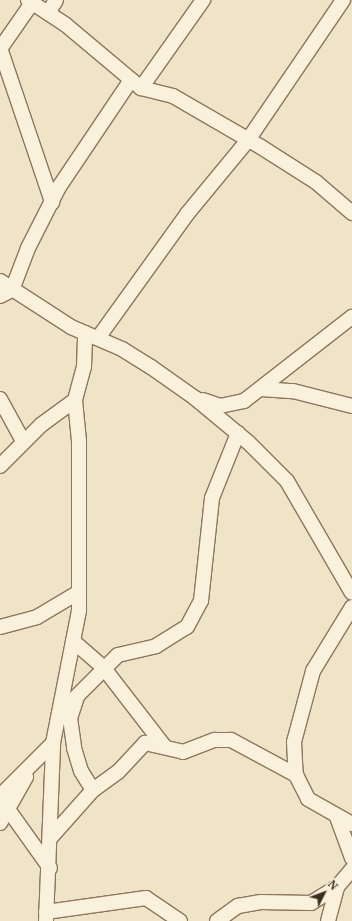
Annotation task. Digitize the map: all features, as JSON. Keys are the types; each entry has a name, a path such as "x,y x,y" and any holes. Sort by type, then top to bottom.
{"street":[{"path":"48,13 56,0"},
{"path":"6,293 52,202 136,84 203,0"},
{"path":"180,921 146,898 46,916 52,836 53,743 73,641 79,592 79,441 75,400 91,336 187,214 248,140 343,0"},
{"path":"52,202 0,49 30,2 48,13 136,84 173,96 248,140 316,182 352,213"},
{"path":"0,281 6,293 91,336 122,349 195,398 238,433 287,481 348,574 352,593"},
{"path":"195,398 220,406 244,401 352,317"},
{"path":"261,389 293,391 352,406"},
{"path":"0,399 23,441"},
{"path":"0,466 23,441 75,400"},
{"path":"59,714 103,667 118,655 156,646 187,627 201,600 212,498 238,433"},
{"path":"0,627 37,617 79,592"},
{"path":"352,607 313,671 294,742 296,775 308,799 337,817 352,824"},
{"path":"73,641 103,667 164,746"},
{"path":"80,691 70,718 74,748 81,771 93,790"},
{"path":"52,836 93,790 118,772 146,743 164,746 183,752 215,740 231,740 296,775"},
{"path":"0,823 3,801 53,743"},
{"path":"3,801 50,868"},
{"path":"337,817 352,858"},
{"path":"217,921 238,906 261,902 311,903 337,887 352,869"},
{"path":"328,921 337,887"}]}
